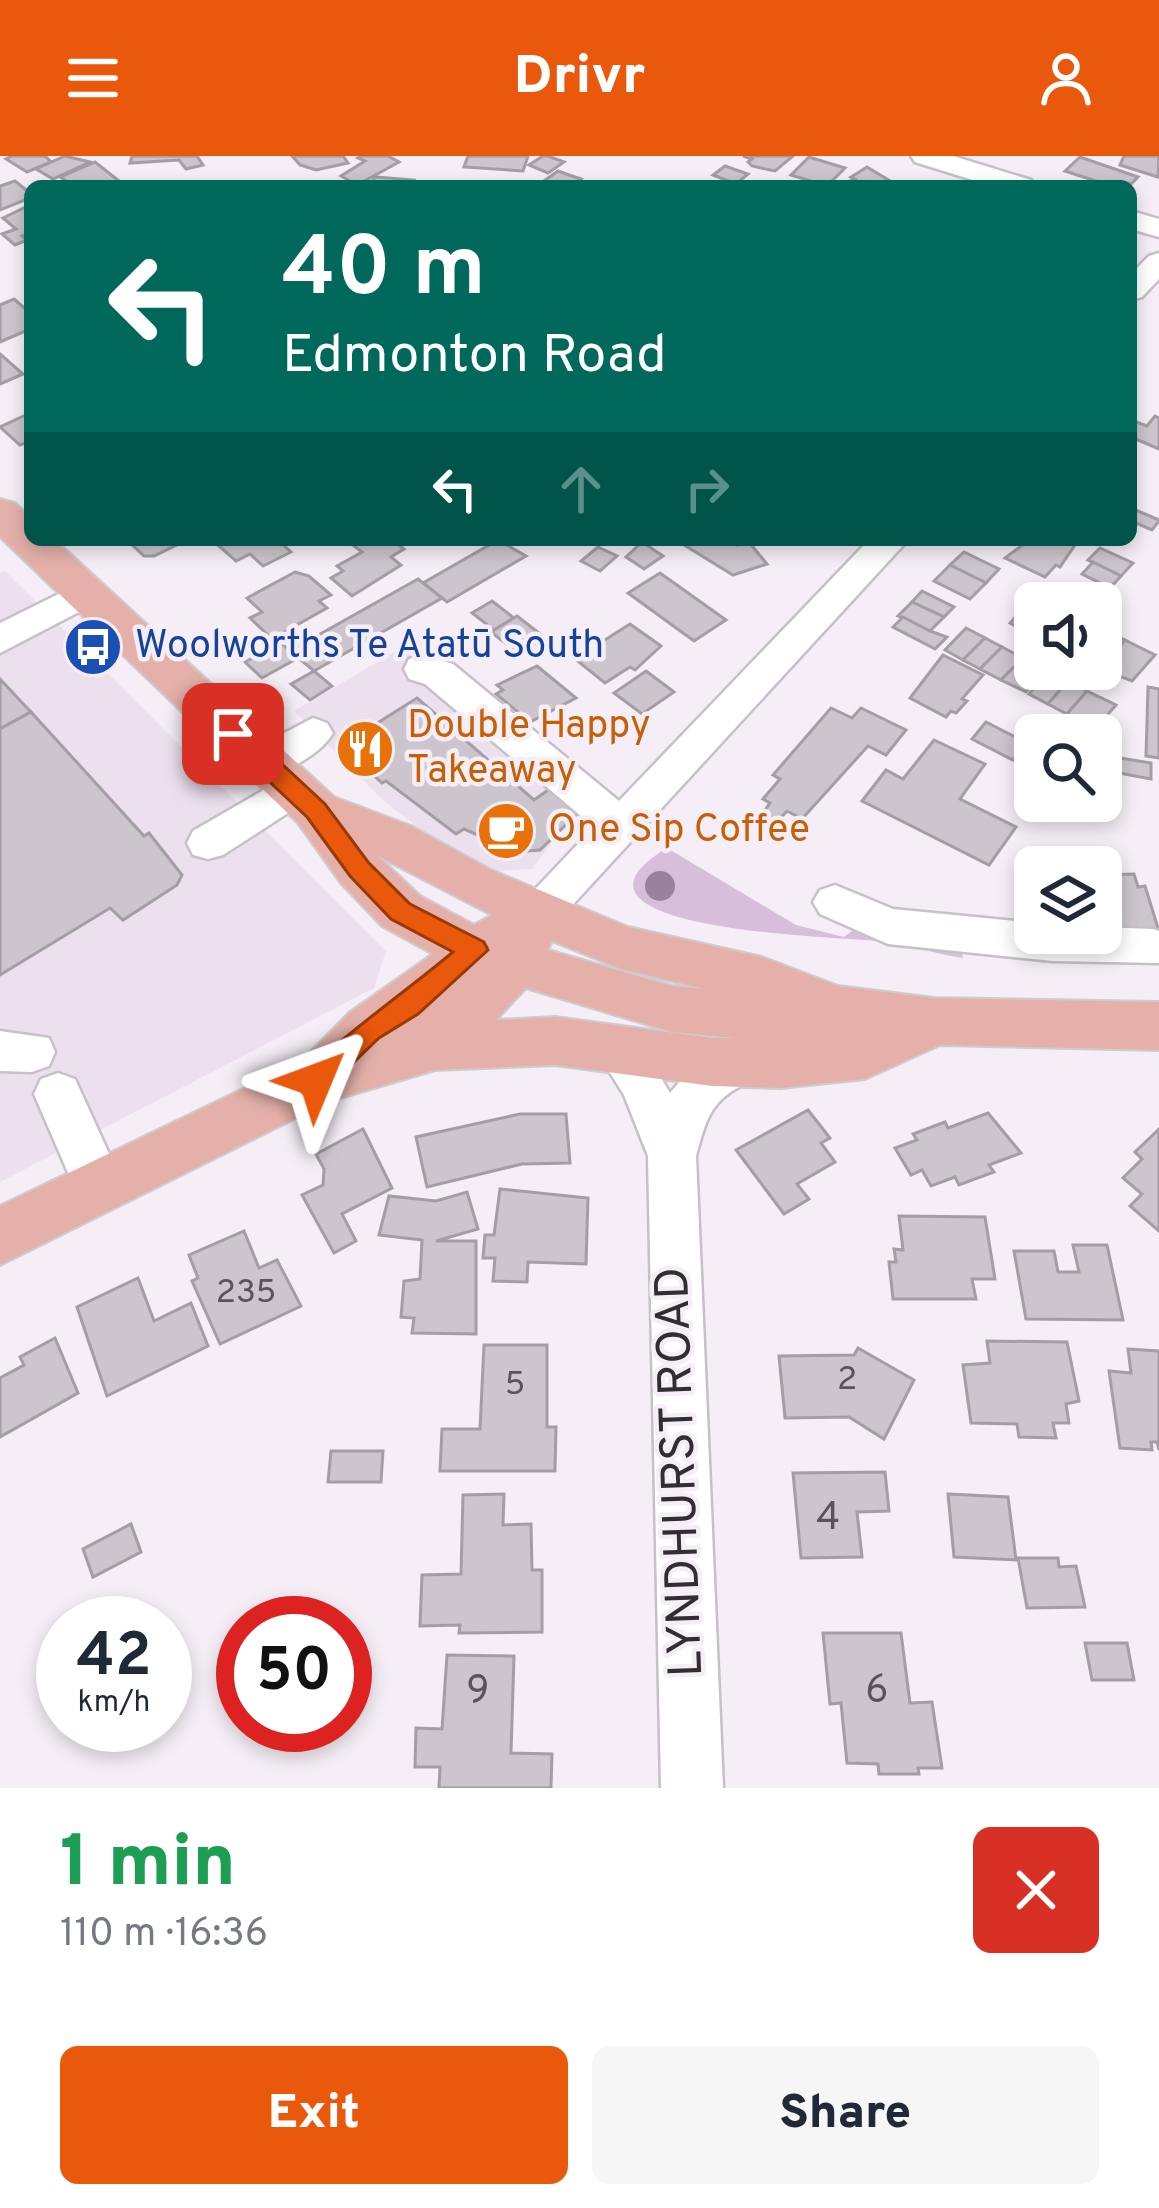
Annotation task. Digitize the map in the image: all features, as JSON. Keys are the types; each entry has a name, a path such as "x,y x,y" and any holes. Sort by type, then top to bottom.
{"main road":[{"path":"32,546 291,787 401,911 494,957 672,1010 778,1019 835,1009"},
{"path":"291,787 446,872 621,947 762,980 835,1009 934,1021 1159,1027"},
{"path":"435,1046 494,957 540,912"},
{"path":"316,1080 369,1030 494,957"},
{"path":"0,1237 316,1080 435,1046 555,1041 620,1052 781,1064 865,1055 934,1021"}],"street":[{"path":"925,156 1002,180"},
{"path":"1137,285 1159,262"},
{"path":"540,912 884,546"},
{"path":"0,640 92,599"},
{"path":"38,661 36,642 92,599"},
{"path":"423,669 439,674 620,825"},
{"path":"208,843 291,787 313,734"},
{"path":"835,902 888,926 1053,943 1153,947"},
{"name":"LYNDHURST ROAD","path":"620,1052 652,1103 672,1156"},
{"name":"LYNDHURST ROAD","path":"692,1788 672,1156 687,1105 698,1089 712,1076 743,1063"},
{"path":"58,1094 100,1189"}],"shaded area":[{"path":"5,571 386,951 374,988 0,1182 0,573"},
{"path":"420,637 595,784 532,869 495,871 465,865 383,800 294,711"},
{"path":"667,848 796,925 844,937 864,922 959,942 963,958 891,942 772,933 669,914 639,898 635,876"}],"building":[{"path":"45,156 51,162 27,172 6,159"},
{"path":"65,156 90,162 53,179 36,169"},
{"path":"132,156 197,156 203,165 186,169 179,160 130,163"},
{"path":"292,156 343,156 348,163 316,170 300,165"},
{"path":"388,156 399,162 366,180 341,176 365,161 358,158"},
{"path":"468,156 528,156 523,171 464,167"},
{"path":"543,156 564,162 548,173 529,165"},
{"path":"743,156 793,156 775,171 752,166 748,162 752,159"},
{"path":"1124,156 1159,156 1158,177 1120,165"},
{"path":"809,157 845,168 833,180 791,175"},
{"path":"1080,157 1138,177 1093,180 1065,171"},
{"path":"95,162 118,180 65,180 60,177"},
{"path":"725,166 748,174 741,180 713,175"},
{"path":"867,167 888,180 853,180"},
{"path":"558,171 581,179 580,180 545,180"},
{"path":"15,181 24,188 24,200 0,210 0,186"},
{"path":"24,208 24,241 15,245 2,234 16,229 3,218"},
{"path":"14,299 24,308 24,332 0,342 0,305"},
{"path":"0,354 23,374 0,384"},
{"path":"24,416 24,443 20,445 0,427"},
{"path":"1155,416 1159,418 1159,449 1137,440 1137,422 1147,426"},
{"path":"1137,511 1159,520 1152,530 1137,524"},
{"path":"133,546 175,546 154,556 144,556"},
{"path":"219,546 284,546 291,552 263,566 250,554 236,561"},
{"path":"354,546 404,549 391,557 401,565 352,596 331,578 343,571 337,566 362,552"},
{"path":"488,546 508,546 526,556 447,602 423,583"},
{"path":"638,546 648,546 663,556 644,569 626,557"},
{"path":"686,546 752,546 767,564 733,575"},
{"path":"1021,546 1074,546 1060,567 1056,565 1045,577 1005,558"},
{"path":"598,547 617,556 600,571 581,561"},
{"path":"1100,548 1133,563 1121,576 1088,560"},
{"path":"964,552 999,569 986,583 950,565"},
{"path":"1093,562 1121,576 1116,582 1098,582 1082,574"},
{"path":"950,565 986,583 970,599 934,581"},
{"path":"295,572 309,576 331,595 319,601 327,608 272,639 250,618 262,612 247,598"},
{"path":"660,573 726,620 694,641 628,593"},
{"path":"418,579 442,598 314,671 290,651"},
{"path":"922,591 954,607 944,617 912,602"},
{"path":"492,601 514,618 494,630 472,613"},
{"path":"912,602 944,617 930,631 898,616"},
{"path":"517,616 544,637 519,654 491,632"},
{"path":"903,617 947,637 935,649 893,627"},
{"path":"630,624 661,646 635,670 630,667 605,683 575,659"},
{"path":"966,628 985,638 963,660 945,650"},
{"path":"985,638 1002,647 980,669 963,660"},
{"path":"1125,640 1155,655 1132,681 1122,677"},
{"path":"280,642 298,658 262,678 245,662"},
{"path":"1002,647 1014,653 1014,667 1001,680 980,669"},
{"path":"943,655 983,675 962,699 967,701 946,717 910,698"},
{"path":"537,666 576,698 530,722 496,694 503,690 497,685"},
{"path":"1014,667 1014,686 1001,680"},
{"path":"314,671 332,686 310,700 291,684"},
{"path":"646,671 674,692 642,714 614,693"},
{"path":"0,679 31,712 0,729"},
{"path":"1148,687 1159,689 1159,758 1146,756"},
{"path":"1032,690 1060,690 1048,704 1029,694"},
{"path":"1060,690 1087,691 1067,714 1048,704"},
{"path":"1087,691 1116,705 1108,714 1067,714"},
{"path":"417,698 534,800 554,786 582,809 540,850 517,852 464,829 456,834 386,781 382,783 341,746"},
{"path":"831,708 852,718 861,708 906,730 886,755 868,746 802,819 787,811 777,822 762,814 770,803 763,799 780,779 773,775"},
{"path":"31,712 144,836 149,833 182,875 177,885 123,920 110,908 0,975 0,729"},
{"path":"986,722 1014,736 1014,759 1013,760 972,739"},
{"path":"934,740 985,764 960,799 1016,827 989,865 862,801 886,770 903,779"},
{"path":"1122,758 1151,763 1151,779 1122,774"},
{"path":"1122,874 1134,874 1138,887 1145,886 1158,928 1122,929"},
{"path":"808,1110 830,1138 821,1143 835,1162 797,1184 809,1199 784,1214 736,1150"},
{"path":"988,1113 1021,1153 989,1165 994,1172 959,1185 955,1177 931,1186 922,1170 911,1175 895,1148 917,1140 913,1134 945,1122 948,1128"},
{"path":"520,1114 566,1114 570,1163 522,1164 427,1187 416,1137"},
{"path":"363,1129 392,1188 342,1214 356,1241 334,1253 302,1195 323,1185 324,1169 316,1154"},
{"path":"1159,1129 1159,1231 1130,1206 1142,1194 1123,1178 1142,1159 1135,1152"},
{"path":"500,1189 588,1198 586,1264 528,1262 527,1282 493,1281 495,1258 483,1258 485,1235 494,1235"},
{"path":"467,1192 478,1229 436,1241 476,1241 476,1334 412,1333 414,1318 401,1317 404,1281 420,1279 422,1240 379,1235 389,1196 436,1201"},
{"path":"899,1216 985,1217 995,1279 972,1279 976,1299 893,1299 889,1262 896,1262 894,1249 903,1250"},
{"path":"244,1231 259,1268 277,1260 301,1306 220,1344 192,1281 198,1278 189,1255"},
{"path":"1073,1245 1107,1245 1123,1320 1026,1319 1014,1251 1054,1251 1058,1272 1079,1272"},
{"path":"138,1278 154,1321 191,1303 208,1346 107,1396 77,1307"},
{"path":"55,1338 78,1393 0,1437 0,1378 24,1365 20,1357"},
{"path":"987,1341 1067,1342 1079,1401 1066,1404 1069,1423 1053,1423 1056,1438 1019,1437 1017,1424 971,1423 963,1365 990,1363"},
{"path":"484,1345 547,1345 547,1427 556,1427 555,1471 440,1471 442,1429 480,1429"},
{"path":"858,1348 914,1380 884,1439 849,1417 785,1418 779,1356 854,1355"},
{"path":"1128,1349 1159,1351 1159,1450 1157,1442 1151,1442 1152,1450 1120,1448 1109,1371 1131,1373"},
{"path":"331,1451 383,1451 381,1482 328,1482"},
{"path":"885,1472 889,1511 857,1512 862,1557 801,1558 793,1473"},
{"path":"504,1494 503,1525 531,1524 532,1570 542,1570 542,1632 459,1633 460,1625 420,1626 422,1575 461,1574 463,1495"},
{"path":"948,1494 1008,1497 1016,1560 954,1557"},
{"path":"131,1524 141,1552 93,1577 83,1549"},
{"path":"1018,1558 1058,1558 1059,1567 1076,1566 1085,1607 1027,1608"},
{"path":"823,1633 901,1633 910,1703 932,1702 942,1768 918,1768 919,1774 879,1774 878,1764 847,1763 841,1703 830,1704"},
{"path":"1085,1643 1127,1643 1134,1680 1092,1680"},
{"path":"447,1655 514,1656 511,1753 552,1754 551,1788 439,1788 440,1767 415,1767 416,1728 442,1729"}],"place":[{"name":"Woolworths Te Atatū South","path":"93,647"},
{"name":"Double Happy Takeaway","path":"365,749"},
{"name":"One Sip Coffee","path":"506,831"}],"route":[{"path":"233,734 316,811 340,847 401,911 474,950 408,1006 369,1030 316,1080"}]}
